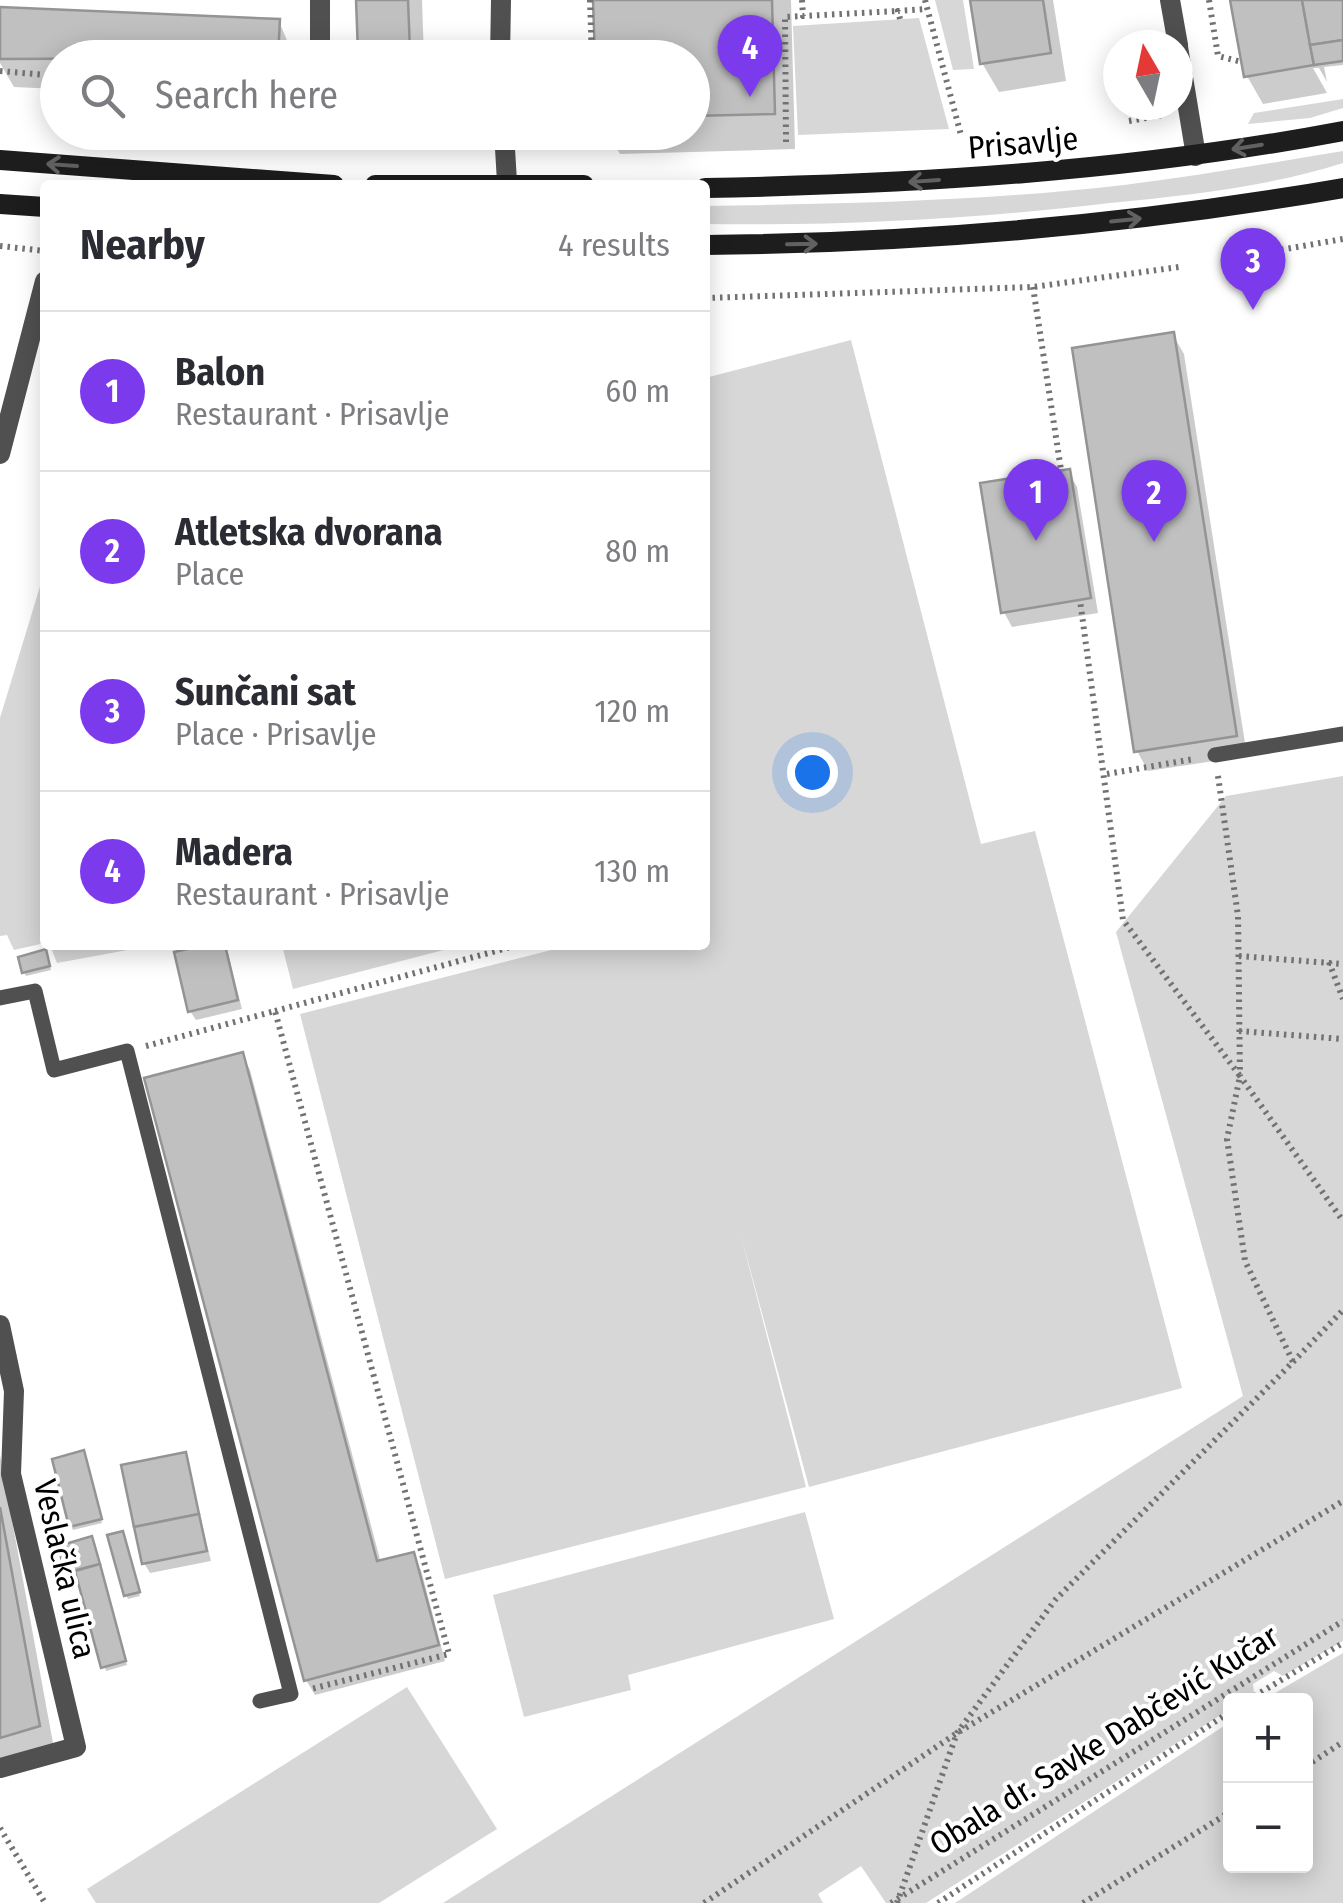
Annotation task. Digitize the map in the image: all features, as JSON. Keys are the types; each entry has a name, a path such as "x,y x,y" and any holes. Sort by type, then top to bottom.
{"street":[{"path":"320,0 320,40"},
{"path":"500,40 501,0"},
{"path":"1170,0 1175,30"},
{"path":"1190,120 1196,156"},
{"name":"Prisavlje","path":"710,188 872,185 1196,156 1343,131"},
{"path":"505,150 506,180"},
{"path":"0,160 267,180"},
{"path":"710,245 918,240 1026,231 1194,213 1343,188"},
{"path":"0,204 40,208"},
{"path":"0,454 40,300"},
{"name":"Veslačka ulica","path":"0,1325 14,1391 14,1489 76,1747 0,1768"}],"lane":[{"path":"1215,755 1343,734"},
{"path":"0,998 35,992 54,1070 127,1050 291,1694 260,1701"}],"path":[{"path":"590,0 591,40"},
{"path":"802,0 803,16"},
{"path":"1208,0 1218,56 1242,62"},
{"path":"786,142 785,16 899,15 926,4 961,135"},
{"path":"0,71 40,74"},
{"path":"1128,121 1134,120"},
{"path":"1222,260 1343,239"},
{"path":"0,246 40,251"},
{"path":"710,298 1033,287 1179,267"},
{"path":"1033,287 1061,470"},
{"path":"1080,600 1107,774 1123,920 1343,1220"},
{"path":"1107,774 1215,755 1238,916 1240,1076 1226,1138 1245,1262 1293,1362"},
{"path":"127,1050 500,950"},
{"path":"1239,956 1343,964"},
{"path":"1329,962 1343,999"},
{"path":"275,1011 450,1654 291,1694"},
{"path":"1240,1030 1343,1039"},
{"path":"896,1902 957,1733 1055,1600 1343,1310"},
{"path":"704,1903 957,1733 1343,1501"},
{"name":"Obala dr. Savke Dabčević Kučar","path":"896,1902 1343,1620"},
{"name":"Obala dr. Savke Dabčević Kučar","path":"1260,1693 1343,1643"},
{"name":"Obala dr. Savke Dabčević Kučar","path":"938,1903 1223,1717"},
{"path":"1313,1761 1343,1742"},
{"path":"1083,1903 1223,1816"},
{"path":"0,1828 46,1903"}],"shaded area":[{"path":"935,0 963,0 974,69 953,70"},
{"path":"919,18 949,129 798,135 793,26"},
{"path":"1343,99 1343,108 1310,118 1248,124 1254,113"},
{"path":"1343,151 1343,163 1314,171 1169,197 908,220 710,224 710,206 1020,195 1179,178"},
{"path":"851,340 981,844 1035,831 1182,1388 809,1487 740,1232 806,1487 445,1579 300,1014 551,950 710,950 710,377"},
{"path":"40,586 40,944 14,950 7,935 0,936 0,718"},
{"path":"1343,776 1343,1641 1283,1676 1274,1671 1253,1684 1254,1693 1223,1693 1223,1713 926,1903 886,1903 861,1866 818,1894 823,1903 443,1903 1243,1396 1116,932 1226,796"},
{"path":"52,950 128,950 57,963"},
{"path":"283,950 444,950 293,989"},
{"path":"805,1512 834,1619 628,1675 631,1690 524,1717 493,1595"},
{"path":"1343,1653 1343,1903 955,1903 1223,1727 1223,1873 1313,1873 1313,1693 1275,1693"},
{"path":"407,1687 497,1829 379,1903 96,1903 87,1889"}],"building":[{"path":"356,0 408,0 410,40 358,40"},
{"path":"593,0 772,0 775,114 710,116 710,40 594,40"},
{"path":"970,0 1043,0 1051,53 980,64"},
{"path":"1230,0 1302,0 1314,65 1244,77"},
{"path":"1302,0 1343,0 1343,40 1310,45"},
{"path":"0,7 280,19 279,40 40,40 40,59 0,59"},
{"path":"1343,40 1343,61 1314,65 1310,45"},
{"path":"1174,332 1237,736 1134,752 1072,348"},
{"path":"1070,469 1091,598 1001,613 980,483"},
{"path":"46,950 50,966 22,973 18,957"},
{"path":"226,950 238,1000 188,1012 174,952"},
{"path":"243,1052 377,1561 414,1552 439,1645 304,1681 144,1078"},
{"path":"84,1450 102,1519 69,1527 52,1459"},
{"path":"186,1452 199,1514 134,1527 121,1465"},
{"path":"0,1507 40,1726 0,1738"},
{"path":"199,1514 207,1551 142,1564 134,1527"},
{"path":"123,1531 140,1592 124,1596 107,1535"},
{"path":"92,1536 100,1564 65,1573 58,1546"},
{"path":"100,1564 126,1661 101,1668 75,1571"}],"place":[{"name":"Madera","path":"750,97"},
{"name":"Sunčani sat","path":"1253,310"},
{"name":"Balon","path":"1036,541"},
{"name":"Atletska dvorana","path":"1154,542"}]}
